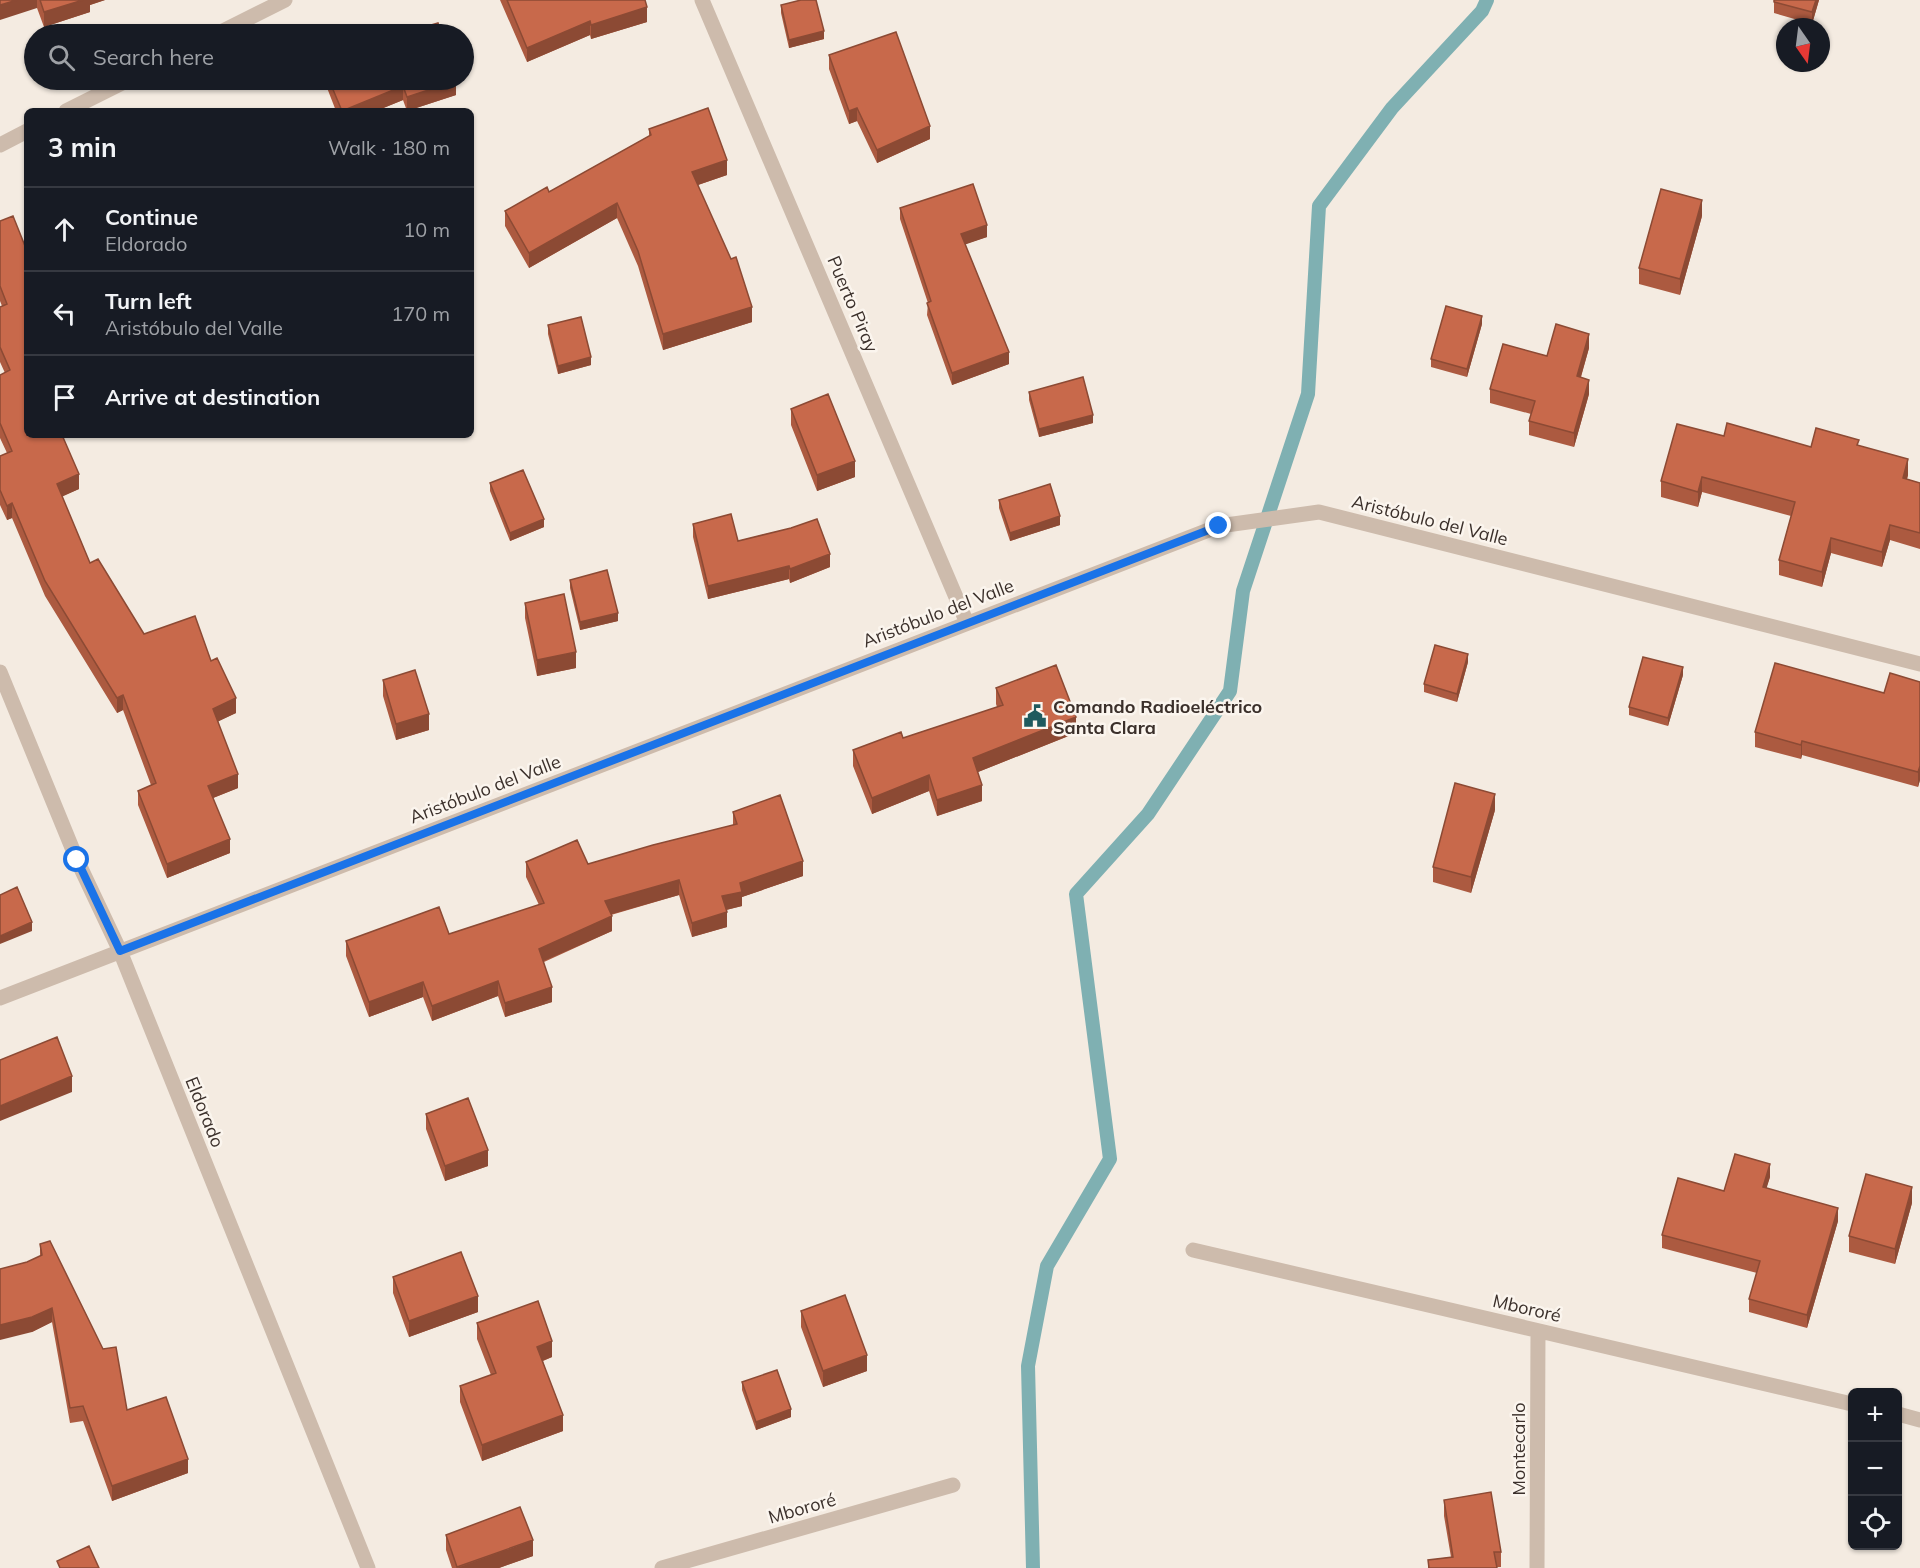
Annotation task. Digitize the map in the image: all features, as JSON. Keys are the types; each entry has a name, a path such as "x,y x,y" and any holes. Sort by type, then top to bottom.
{"street":[{"path":"237,24 285,0"},
{"name":"Puerto Piray","path":"702,0 967,623"},
{"path":"72,108 108,90"},
{"path":"0,144 24,132"},
{"name":"Aristóbulo del Valle","path":"0,998 1219,526 1319,512 1920,664"},
{"name":"Eldorado","path":"0,672 77,860 120,951 368,1568"},
{"name":"Mbororé","path":"1193,1250 1848,1403"},
{"name":"Montecarlo","path":"1537,1568 1538,1331"},
{"path":"1902,1415 1920,1420"},
{"name":"Mbororé","path":"662,1568 952,1485"}],"building":[{"path":"0,0 17,0 0,5"},
{"path":"40,0 83,0 44,12"},
{"path":"507,0 645,0 647,7 591,25 590,21 527,48"},
{"path":"801,0 816,0 824,31 789,40 781,5"},
{"path":"1774,0 1816,0 1812,12 1774,2"},
{"path":"896,32 930,126 877,150 857,108 849,111 829,55"},
{"path":"333,90 393,90 349,108 341,108"},
{"path":"404,90 428,90 407,97"},
{"path":"708,108 727,160 692,172 731,259 736,257 752,307 663,334 638,251 617,203 529,253 505,211 547,187 549,192 651,135 649,129"},
{"path":"973,184 987,225 961,234 1009,352 952,373 927,303 931,301 900,208"},
{"path":"1661,189 1702,200 1680,279 1639,268"},
{"path":"13,216 24,244 24,438 63,438 79,474 57,484 90,563 98,559 144,634 195,616 211,661 217,658 236,698 213,709 238,774 208,786 230,839 167,864 138,791 156,783 123,695 117,698 45,581 12,503 7,506 0,490 0,456 12,451 0,423 0,375 10,370 0,347 0,307 7,304 0,286 0,221"},
{"path":"1446,306 1482,316 1467,369 1431,359"},
{"path":"581,317 591,357 558,366 548,325"},
{"path":"1556,324 1589,334 1577,376 1589,380 1574,433 1529,421 1535,401 1490,389 1503,344 1547,356"},
{"path":"1083,377 1093,415 1039,429 1029,392"},
{"path":"828,394 855,461 817,475 791,409"},
{"path":"1727,423 1811,447 1816,428 1859,440 1857,445 1908,459 1903,478 1920,483 1920,533 1890,525 1882,552 1831,538 1822,572 1779,560 1795,502 1702,477 1698,492 1661,481 1677,424 1724,436"},
{"path":"523,470 544,519 510,533 490,483"},
{"path":"1050,484 1060,516 1010,533 999,500"},
{"path":"731,514 738,541 817,519 830,554 790,569 789,566 708,586 693,524"},
{"path":"607,570 618,613 580,622 570,580"},
{"path":"564,594 576,652 537,660 525,603"},
{"path":"1435,645 1468,654 1457,694 1424,684"},
{"path":"1643,657 1683,667 1668,718 1629,707"},
{"path":"1775,663 1884,693 1890,673 1920,682 1920,766 1918,772 1802,741 1801,745 1755,732"},
{"path":"1056,665 1076,717 973,758 982,785 937,800 929,775 872,798 853,750 901,732 903,738 1003,705 996,688"},
{"path":"415,670 429,714 396,724 383,680"},
{"path":"1455,783 1495,794 1471,877 1433,867"},
{"path":"780,795 803,861 740,883 742,892 722,896 727,912 692,923 679,880 605,901 612,916 539,949 552,987 505,1003 498,981 432,1006 423,982 369,1002 346,941 439,907 449,934 544,903 526,862 577,840 588,864 737,824 733,812"},
{"path":"17,887 32,922 0,936 0,895"},
{"path":"57,1037 72,1076 0,1106 0,1060"},
{"path":"468,1098 488,1150 445,1166 426,1114"},
{"path":"1735,1154 1770,1164 1763,1187 1838,1208 1807,1315 1749,1299 1760,1261 1662,1235 1678,1178 1724,1191"},
{"path":"1866,1174 1912,1187 1895,1249 1849,1236"},
{"path":"50,1241 103,1349 116,1347 127,1410 166,1397 188,1459 112,1486 83,1406 70,1408 52,1308 32,1317 0,1325 0,1269 27,1262 42,1255 40,1244"},
{"path":"461,1252 478,1296 409,1321 393,1277"},
{"path":"845,1295 867,1355 823,1371 801,1311"},
{"path":"538,1301 552,1341 537,1347 563,1415 482,1445 460,1386 496,1373 477,1323"},
{"path":"777,1370 791,1409 756,1422 742,1382"},
{"path":"1491,1492 1501,1552 1494,1552 1497,1568 1429,1568 1428,1560 1453,1557 1444,1500"},
{"path":"520,1507 533,1540 457,1567 446,1535"},
{"path":"89,1546 99,1568 60,1568 57,1561"}],"waterway":[{"path":"1033,1568 1028,1366 1047,1266 1110,1159 1076,894 1148,814 1230,691 1243,591 1308,394 1319,206 1392,108 1482,11 1487,0"}],"place":[{"name":"Comando Radioeléctrico Santa Clara","path":"1035,716"}],"route":[{"path":"77,860 120,951 1219,526"}]}
